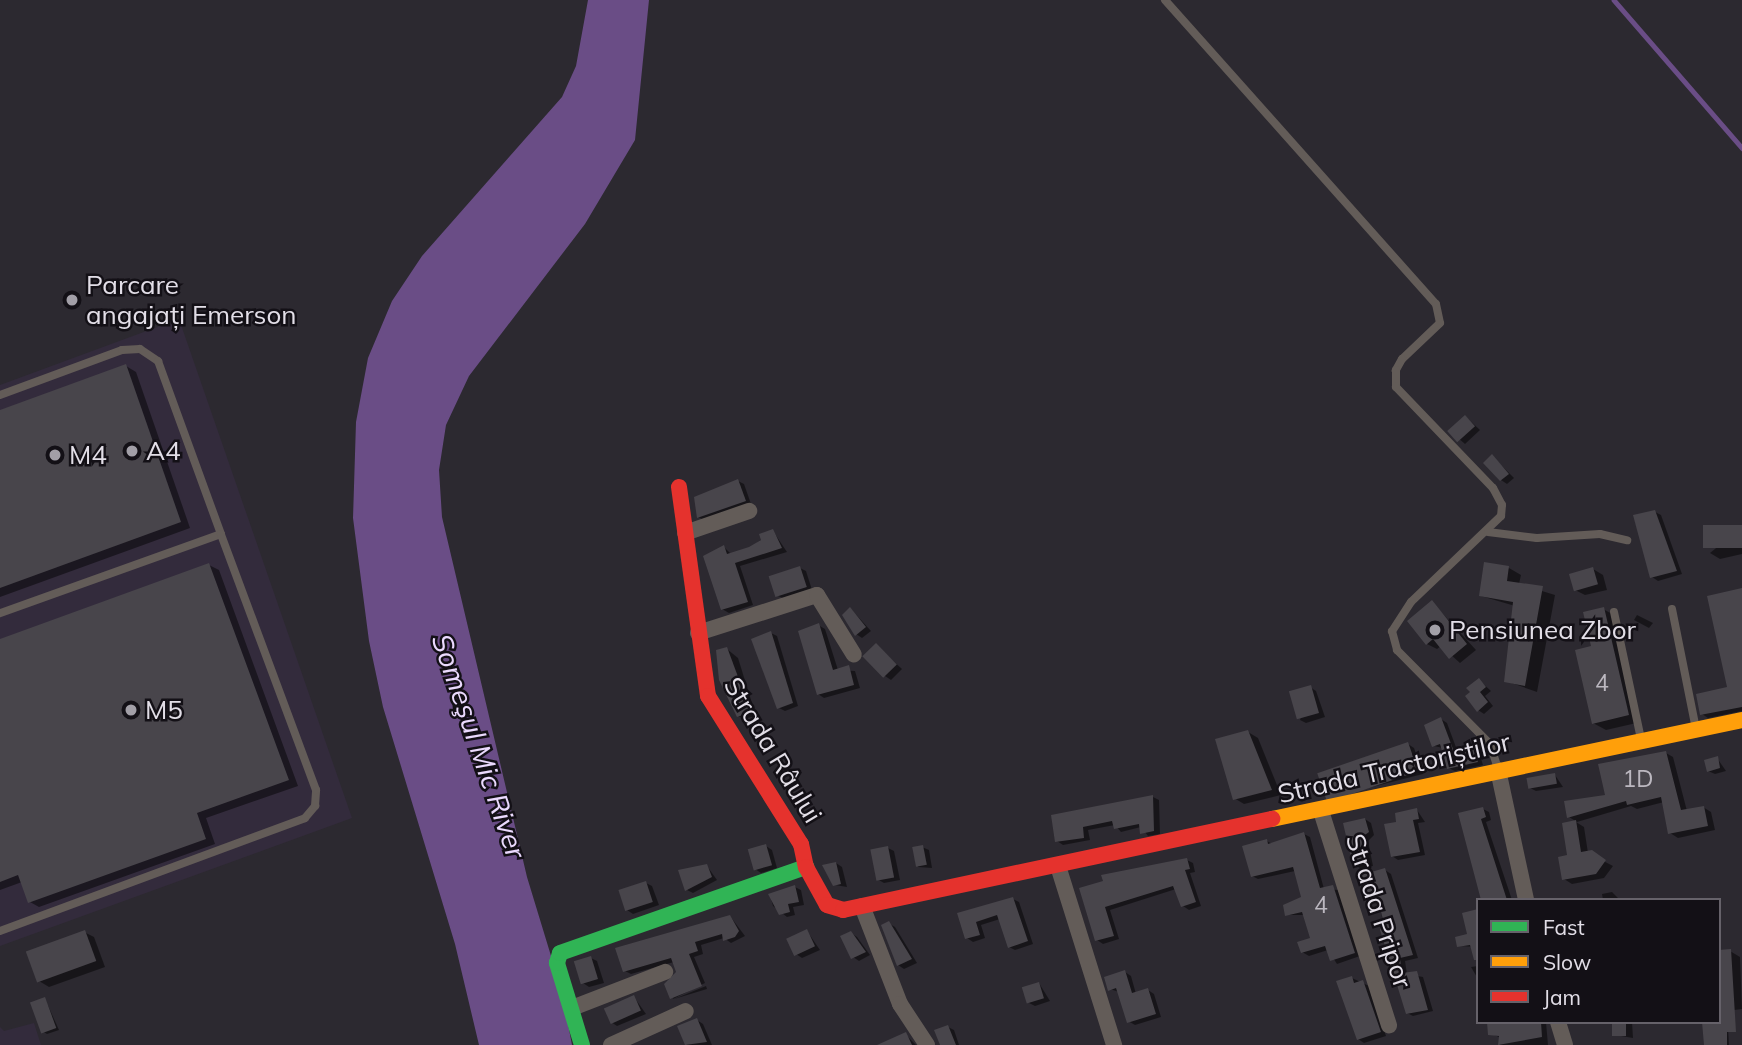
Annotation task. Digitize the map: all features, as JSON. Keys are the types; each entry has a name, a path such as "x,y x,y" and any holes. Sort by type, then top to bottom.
{"street":[{"name":"Strada Râului","path":"679,487 708,696 801,844 806,867"},
{"path":"685,533 749,511"},
{"path":"698,633 817,595 854,655"},
{"name":"Strada Tractoriștilor","path":"806,867 833,911 1321,811 1641,739 1742,720"},
{"path":"1498,770 1526,898"},
{"name":"Strada Pripor","path":"1321,811 1390,1026"},
{"path":"1058,866 1114,1045"},
{"path":"582,1045 558,956 566,949 806,867"},
{"path":"862,906 900,1004 928,1045"},
{"path":"572,1008 665,972"},
{"path":"611,1045 686,1011"},
{"path":"1559,1024 1565,1045"}],"lane":[{"path":"1165,0 1436,304 1440,323 1402,359 1396,370 1396,387 1499,496 1501,516 1489,532 1411,602 1392,631 1397,650 1490,744 1498,770"},
{"path":"0,395 122,350 140,349 158,361 316,790 315,806 305,818 0,931"},
{"path":"1489,532 1537,538 1600,534 1627,540"},
{"path":"0,613 221,534"},
{"path":"1672,609 1696,729"},
{"path":"1614,612 1641,739"}],"shaded area":[{"path":"179,319 352,818 0,946 0,385"},
{"path":"34,1023 41,1045 0,1045 0,1027 4,1031"}],"water":[{"name":"Someşul Mic River","path":"588,0 649,0 635,140 585,224 469,376 446,425 439,470 442,517 527,877 562,992 572,1045 479,1045 455,944 383,707 369,641 353,518 356,422 368,358 392,301 422,256 562,97 576,66"}],"building":[{"name":"M4","path":"126,364 181,522 0,588 0,410"},
{"path":"1465,415 1475,426 1457,442 1447,431"},
{"path":"1492,454 1509,474 1500,481 1483,463"},
{"path":"738,479 746,501 697,518 694,497"},
{"path":"1655,510 1677,571 1650,578 1633,515"},
{"path":"1703,525 1742,525 1742,548 1703,548"},
{"path":"773,529 782,548 735,563 748,602 721,610 703,556 724,545 727,554 749,547 761,540 759,534"},
{"path":"1484,562 1509,566 1507,581 1543,586 1525,686 1504,682 1513,602 1479,596"},
{"name":"M5","path":"209,563 289,780 197,813 206,839 28,903 18,875 0,882 0,639"},
{"path":"800,566 807,587 775,597 769,576"},
{"path":"1593,567 1598,584 1574,591 1569,574"},
{"path":"1742,588 1742,707 1700,715 1696,694 1727,687 1707,596"},
{"name":"Pensiunea Zbor","path":"1432,600 1467,644 1449,659 1433,639 1426,645 1407,621"},
{"path":"850,607 866,627 855,636 842,615"},
{"path":"1604,607 1629,715 1592,724 1575,650 1591,646 1583,612"},
{"path":"819,623 833,670 849,665 854,685 817,695 798,631"},
{"path":"771,631 793,703 777,709 751,639"},
{"path":"876,643 897,665 883,678 862,656"},
{"path":"727,647 751,712 737,717 719,680 716,650"},
{"path":"1479,678 1486,687 1480,692 1488,702 1477,712 1465,696 1470,692 1466,688"},
{"path":"1311,685 1319,713 1297,719 1289,691"},
{"path":"1441,717 1453,749 1472,744 1478,762 1447,769 1440,744 1432,747 1424,725"},
{"path":"1248,730 1272,790 1233,800 1215,739"},
{"path":"1408,742 1418,771 1327,803 1317,773"},
{"path":"1666,751 1681,810 1704,806 1708,826 1668,834 1661,797 1627,805 1626,801 1567,818 1564,801 1605,795 1598,764"},
{"path":"1718,756 1720,768 1707,772 1704,760"},
{"path":"1555,773 1557,784 1528,789 1526,778"},
{"path":"1153,795 1154,831 1140,834 1139,824 1114,829 1112,821 1083,827 1084,838 1055,842 1051,815"},
{"path":"1483,807 1486,817 1481,819 1506,898 1480,898 1458,813"},
{"path":"1417,808 1419,819 1413,820 1420,852 1391,857 1384,824 1396,822 1395,813"},
{"path":"1365,818 1369,832 1362,837 1368,863 1353,866 1343,823"},
{"path":"1576,820 1581,852 1592,850 1606,860 1596,874 1562,880 1558,857 1567,855 1562,823"},
{"path":"1304,832 1320,888 1333,885 1355,953 1330,961 1325,946 1301,953 1297,942 1310,938 1302,912 1285,916 1283,905 1301,897 1293,867 1251,877 1242,846 1267,839 1268,844"},
{"path":"766,844 772,865 754,870 748,849"},
{"path":"923,845 927,865 916,867 912,847"},
{"path":"888,846 894,877 876,881 870,849"},
{"path":"1187,858 1190,869 1185,870 1196,902 1181,907 1173,886 1105,907 1114,936 1095,941 1079,888 1103,881 1101,875"},
{"path":"836,862 841,884 833,886 822,865"},
{"path":"707,864 712,877 685,891 678,870"},
{"path":"1385,868 1413,955 1400,958 1402,973 1417,971 1428,1010 1406,1014 1380,930 1383,920 1378,899 1368,902 1361,875"},
{"path":"646,881 653,902 625,911 618,890"},
{"path":"795,885 799,902 788,904 790,912 779,915 768,894"},
{"path":"1013,897 1028,941 1008,948 997,915 976,922 980,935 965,939 957,913"},
{"path":"1476,910 1476,960 1470,945 1457,947 1455,937 1467,934 1462,913"},
{"path":"730,915 739,931 735,937 723,941 722,934 695,942 698,951 689,954 702,986 670,999 664,984 676,972 671,958 623,972 615,948"},
{"path":"889,921 912,959 897,966 881,925"},
{"path":"807,929 815,946 794,956 786,939"},
{"path":"85,930 96,961 37,983 26,952"},
{"path":"851,931 866,952 851,959 840,936"},
{"path":"1731,949 1736,1032 1727,1032 1727,1045 1704,1045 1702,1024 1721,1024 1721,950"},
{"path":"591,956 598,979 581,984 574,961"},
{"path":"1125,970 1132,993 1148,988 1156,1014 1127,1023 1116,988 1108,991 1104,977"},
{"path":"1352,976 1354,983 1363,980 1381,1032 1357,1040 1336,981"},
{"path":"1039,982 1044,998 1027,1004 1022,987"},
{"path":"634,995 641,1011 611,1024 604,1008"},
{"path":"45,997 56,1028 41,1033 30,1002"},
{"path":"697,1018 707,1042 685,1045 677,1026"},
{"path":"1487,1024 1541,1024 1542,1037 1498,1045 1499,1036 1488,1035"},
{"path":"1612,1024 1626,1024 1626,1036 1612,1036"},
{"path":"948,1025 956,1045 940,1045 934,1030"},
{"path":"906,1032 912,1045 877,1045"}],"waterway":[{"path":"1614,0 1742,148"}],"traffic: fast":[{"path":"582,1045 557,963 560,953 806,867"}],"traffic: slow":[{"path":"1272,819 1742,720"}],"traffic: jam":[{"path":"679,487 708,696 801,844 806,867"},
{"path":"806,867 827,905 843,910 1272,819"}],"place":[{"name":"Parcare angajați Emerson","path":"72,300"},
{"name":"A4","path":"132,451"},
{"name":"M4","path":"55,455"},
{"name":"Pensiunea Zbor","path":"1435,630"},
{"name":"M5","path":"131,710"}]}
